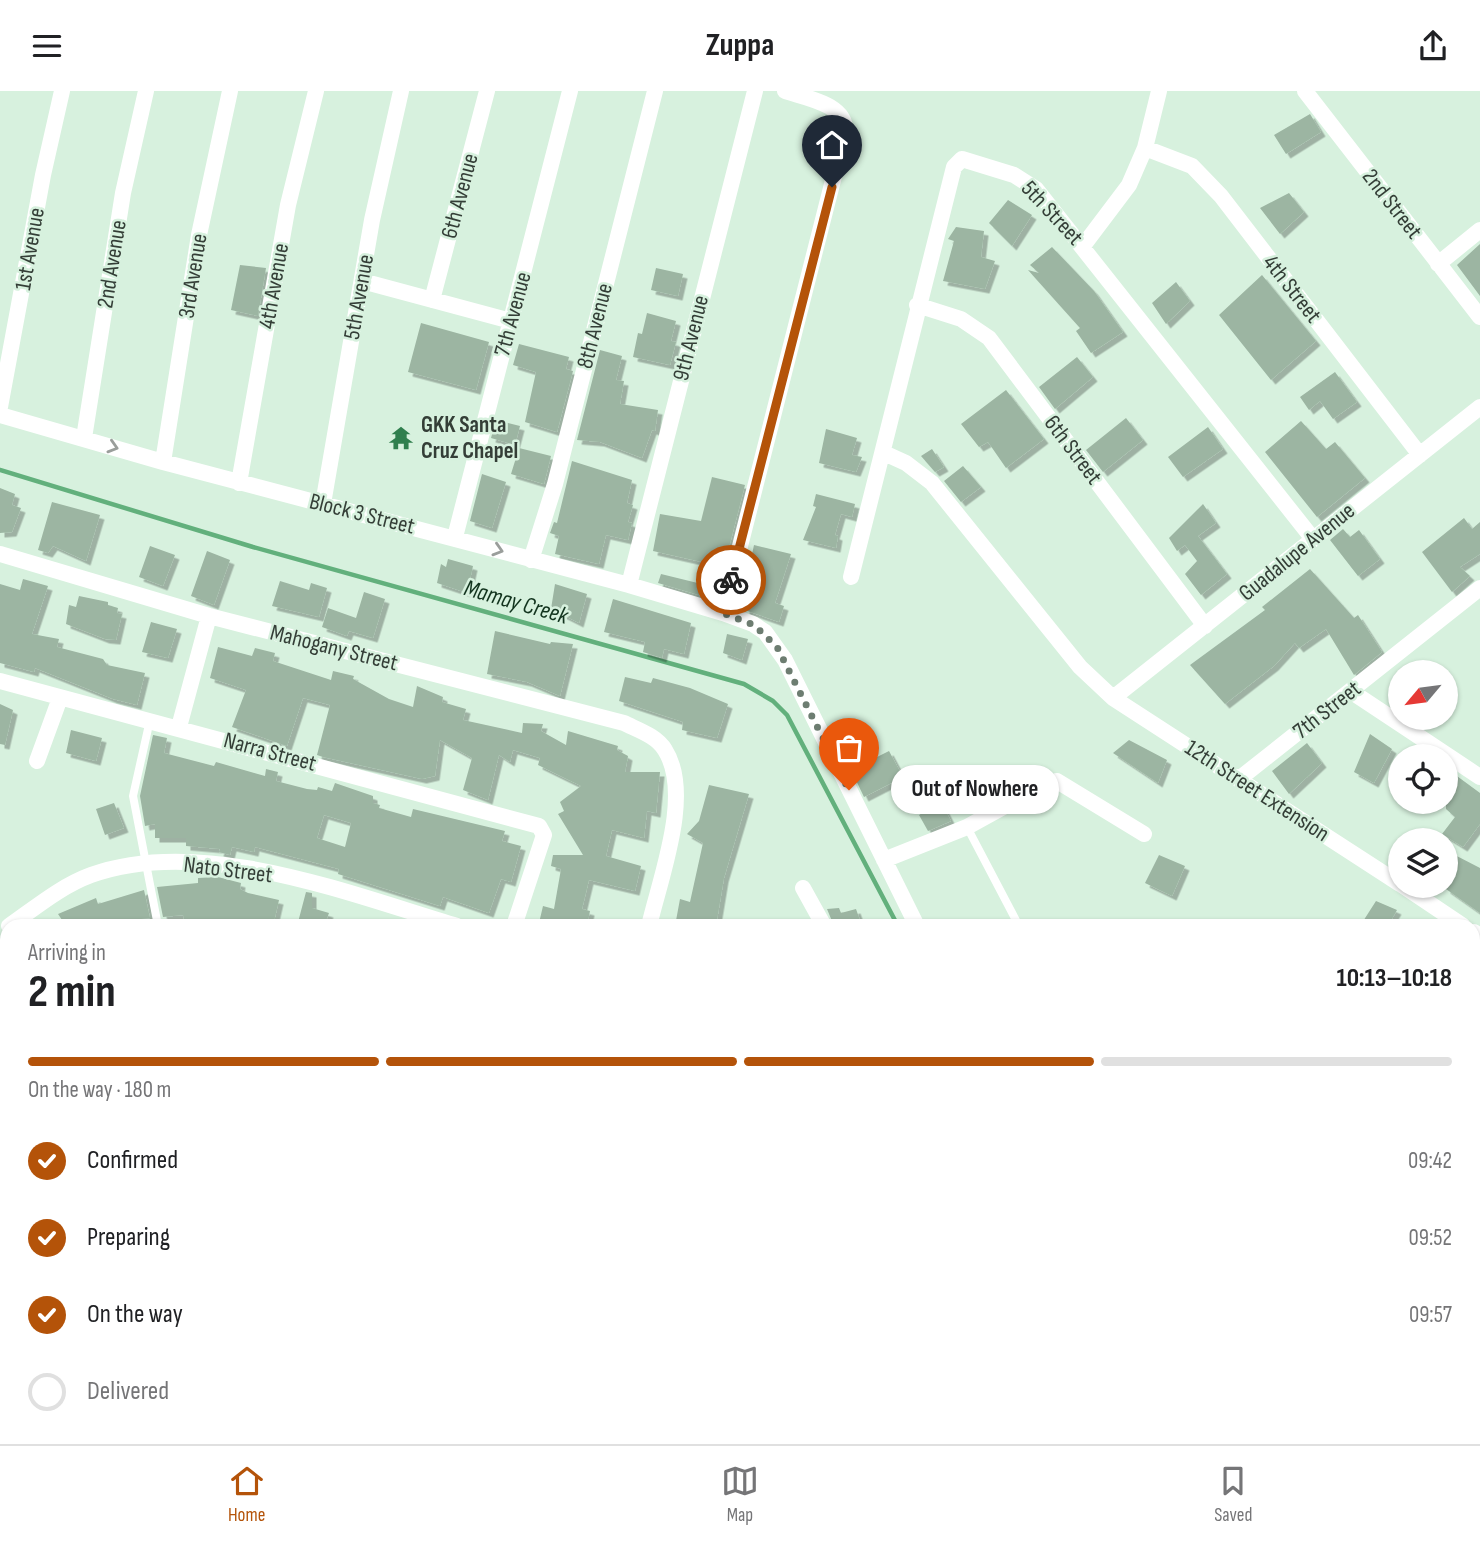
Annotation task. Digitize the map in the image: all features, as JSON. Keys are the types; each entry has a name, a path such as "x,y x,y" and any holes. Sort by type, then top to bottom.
{"street":[{"name":"1st Avenue","path":"0,407 43,175 62,91"},
{"name":"2nd Avenue","path":"84,438 123,193 146,91"},
{"name":"3rd Avenue","path":"163,462 199,235 230,91"},
{"name":"4th Avenue","path":"239,483 288,205 316,91"},
{"name":"5th Avenue","path":"323,504 362,281 401,91"},
{"name":"6th Avenue","path":"432,300 487,91"},
{"name":"7th Avenue","path":"455,537 570,91"},
{"name":"8th Avenue","path":"531,560 567,438 654,91"},
{"name":"9th Avenue","path":"629,585 755,91"},
{"path":"723,613 845,133 841,117 831,107 785,91"},
{"path":"1083,246 1129,185 1145,148 1159,91"},
{"name":"2nd Street","path":"1305,91 1480,317"},
{"name":"4th Street","path":"1145,148 1180,159 1192,166 1221,195 1420,455"},
{"name":"5th Street","path":"851,577 884,453 917,305 954,167 962,159 1025,180 1083,246 1313,539"},
{"path":"1438,264 1480,230"},
{"path":"362,281 511,321"},
{"name":"6th Street","path":"917,305 961,319 989,338 1205,626"},
{"name":"Guadalupe Avenue","path":"1113,698 1480,407"},
{"name":"Block 3 Street","path":"0,415 239,483 455,537 629,585 754,625 777,647 914,919"},
{"path":"884,453 906,463 932,483 1080,667 1113,698"},
{"name":"Mahogany Street","path":"0,554 209,616 624,723 653,738 664,748 676,779 678,801 651,919"},
{"name":"7th Street","path":"1239,779 1480,588"},
{"path":"179,727 209,616"},
{"name":"Narra Street","path":"0,681 540,826 544,835 516,919"},
{"path":"1352,692 1480,777"},
{"path":"37,761 60,698"},
{"name":"12th Street Extension","path":"1113,698 1388,876"},
{"path":"884,860 967,827 1041,786 1057,781 1144,834"},
{"name":"Nato Street","path":"19,919 51,896 90,875 147,862 218,866 296,879 433,919"},
{"path":"803,888 820,919"},
{"name":"12th Street Extension","path":"1421,898 1453,919"}],"lane":[{"path":"150,720 133,790 157,919"},
{"path":"967,827 1015,919"}],"building":[{"path":"1310,114 1321,132 1286,154 1274,135"},
{"path":"1289,193 1304,212 1280,234 1260,208"},
{"path":"1008,200 1032,215 1012,246 989,223"},
{"path":"956,227 984,231 981,257 995,261 985,289 943,281 954,241 948,239"},
{"path":"1480,244 1480,296 1457,265"},
{"path":"1052,247 1094,291 1123,332 1091,353 1076,331 1080,328 1028,270 1039,273 1030,265"},
{"path":"240,265 266,268 258,316 231,310"},
{"path":"656,268 683,274 678,296 651,290"},
{"path":"1262,275 1316,341 1271,380 1219,315"},
{"path":"1176,282 1190,301 1166,324 1152,303"},
{"path":"647,313 676,321 671,341 676,342 670,365 633,357 638,333 642,334"},
{"path":"421,323 489,342 476,390 408,372"},
{"path":"519,344 569,357 566,369 573,371 557,432 525,422 536,372 513,365"},
{"path":"600,350 622,356 616,380 624,381 620,404 658,410 655,431 652,430 642,458 600,442 577,440"},
{"path":"1077,357 1093,377 1055,409 1039,387"},
{"path":"1335,372 1357,402 1333,419 1320,401 1309,410 1300,397"},
{"path":"1006,390 1044,439 1006,468 988,442 979,447 961,424"},
{"path":"1126,418 1143,440 1103,472 1086,450"},
{"path":"496,420 520,426 515,445 491,438"},
{"path":"1301,421 1326,449 1335,442 1365,478 1317,517 1265,452"},
{"path":"1208,427 1223,449 1183,477 1168,457"},
{"path":"826,429 857,438 852,455 862,457 856,472 819,463"},
{"path":"519,448 551,456 544,484 511,474"},
{"path":"932,449 944,467 935,472 921,456"},
{"path":"572,461 632,480 627,503 633,505 628,522 632,523 628,540 606,535 599,564 555,554 559,536 550,533 554,522 557,523"},
{"path":"963,466 981,487 961,502 944,481"},
{"path":"482,474 506,482 492,528 470,521"},
{"path":"712,477 745,485 724,567 653,551 660,514 701,521"},
{"path":"0,488 15,494 12,505 21,508 12,532 0,533"},
{"path":"816,494 855,504 852,517 841,514 835,535 838,536 836,548 803,540 816,507 813,506"},
{"path":"52,502 100,515 86,561 53,546 48,553 38,550"},
{"path":"1203,504 1216,523 1198,536 1227,574 1201,595 1185,574 1197,561 1185,545 1177,551 1169,538"},
{"path":"1464,518 1472,529 1480,522 1480,554 1460,567 1470,576 1452,592 1422,552"},
{"path":"1343,529 1350,537 1359,530 1380,559 1358,576 1330,540"},
{"path":"754,545 791,554 775,603 784,606 779,622 745,610 748,593 744,591"},
{"path":"150,546 175,555 163,586 139,577"},
{"path":"207,551 230,560 214,605 191,596"},
{"path":"448,559 473,566 467,593 437,583 441,564 446,567"},
{"path":"1310,569 1354,618 1358,615 1382,652 1354,675 1326,629 1299,648 1295,643 1274,666 1225,704 1190,665 1265,610 1262,607"},
{"path":"661,574 718,588 716,600 658,583"},
{"path":"23,579 48,586 32,634 59,639 57,647 103,659 107,665 145,673 137,705 113,699 35,668 34,672 0,663 0,584 20,590"},
{"path":"280,581 309,590 311,583 327,588 319,617 272,606"},
{"path":"555,584 587,594 579,623 551,609"},
{"path":"364,592 385,599 373,638 349,631 347,636 322,627 328,608 356,618"},
{"path":"79,596 108,602 108,605 118,608 117,613 122,614 116,640 105,639 66,624 69,605 76,607"},
{"path":"613,599 691,623 684,654 664,649 662,658 643,652 645,642 604,632"},
{"path":"151,622 177,629 168,658 142,652"},
{"path":"495,631 550,644 573,644 560,696 527,682 487,674"},
{"path":"727,634 748,639 742,660 723,653"},
{"path":"218,647 252,656 255,648 275,653 273,661 331,680 333,671 354,676 353,679 389,699 413,707 417,686 443,697 442,702 466,709 463,720 522,733 523,723 543,724 541,731 566,745 568,731 618,746 617,750 628,756 625,772 660,772 656,813 647,811 644,838 612,830 606,856 641,866 635,891 589,880 582,909 590,911 588,919 540,919 543,906 554,909 561,869 551,866 553,855 583,855 558,814 564,811 560,802 581,786 538,765 540,758 513,750 510,762 499,755 488,800 463,790 472,758 440,740 435,776 422,779 317,755 330,705 303,698 287,746 232,727 246,690 210,678"},
{"path":"625,677 651,683 653,678 690,688 728,704 717,738 682,730 683,722 619,701"},
{"path":"0,704 13,710 5,745 0,744"},
{"path":"71,730 102,738 96,761 66,753"},
{"path":"1370,734 1388,746 1388,757 1374,783 1354,772"},
{"path":"153,735 167,738 164,753 214,766 216,762 265,776 266,769 278,772 276,781 307,789 317,790 318,787 332,791 335,783 373,796 373,803 380,805 379,808 411,817 413,809 505,831 502,841 521,846 511,882 501,879 489,913 443,897 440,906 338,874 339,869 255,847 254,852 232,847 230,855 219,852 220,849 186,846 186,838 155,838 155,824 145,826 140,796","holes":["324,815 351,823 345,847 317,838"]},
{"path":"1129,740 1167,760 1158,783 1113,753"},
{"path":"1307,743 1322,763 1289,794 1272,771"},
{"path":"889,751 903,777 864,797 851,770"},
{"path":"1458,777 1480,793 1480,824 1463,847 1458,844 1458,828 1447,828 1455,817 1452,814 1458,814"},
{"path":"709,785 749,794 724,878 717,919 676,919 680,899 690,902 703,843 687,834 699,821"},
{"path":"941,802 951,821 928,831 919,815"},
{"path":"114,803 124,828 105,835 96,809"},
{"path":"1159,855 1185,866 1172,896 1145,883"},
{"path":"1458,857 1480,868 1480,913 1458,897"},
{"path":"218,877 241,883 240,889 248,893 279,900 275,919 184,919 183,915 163,917 157,887 198,883 198,878"},
{"path":"144,890 150,918 61,919 58,914 96,898 98,904"},
{"path":"306,892 312,893 312,908 329,913 327,919 299,919"},
{"path":"1376,901 1397,910 1392,919 1364,919"},
{"path":"839,908 841,913 856,909 860,919 831,919 827,909"}],"waterway":[{"name":"Mamay Creek","path":"0,470 253,547 744,684 773,701 787,715 894,919"}],"way so far":[{"path":"731,580 723,613 754,625 765,632 777,647 849,790"}],"place":[{"name":"GKK Santa Cruz Chapel","path":"401,438"},
{"name":"Out of Nowhere","path":"849,790"}],"route":[{"path":"731,580 832,187"}]}
